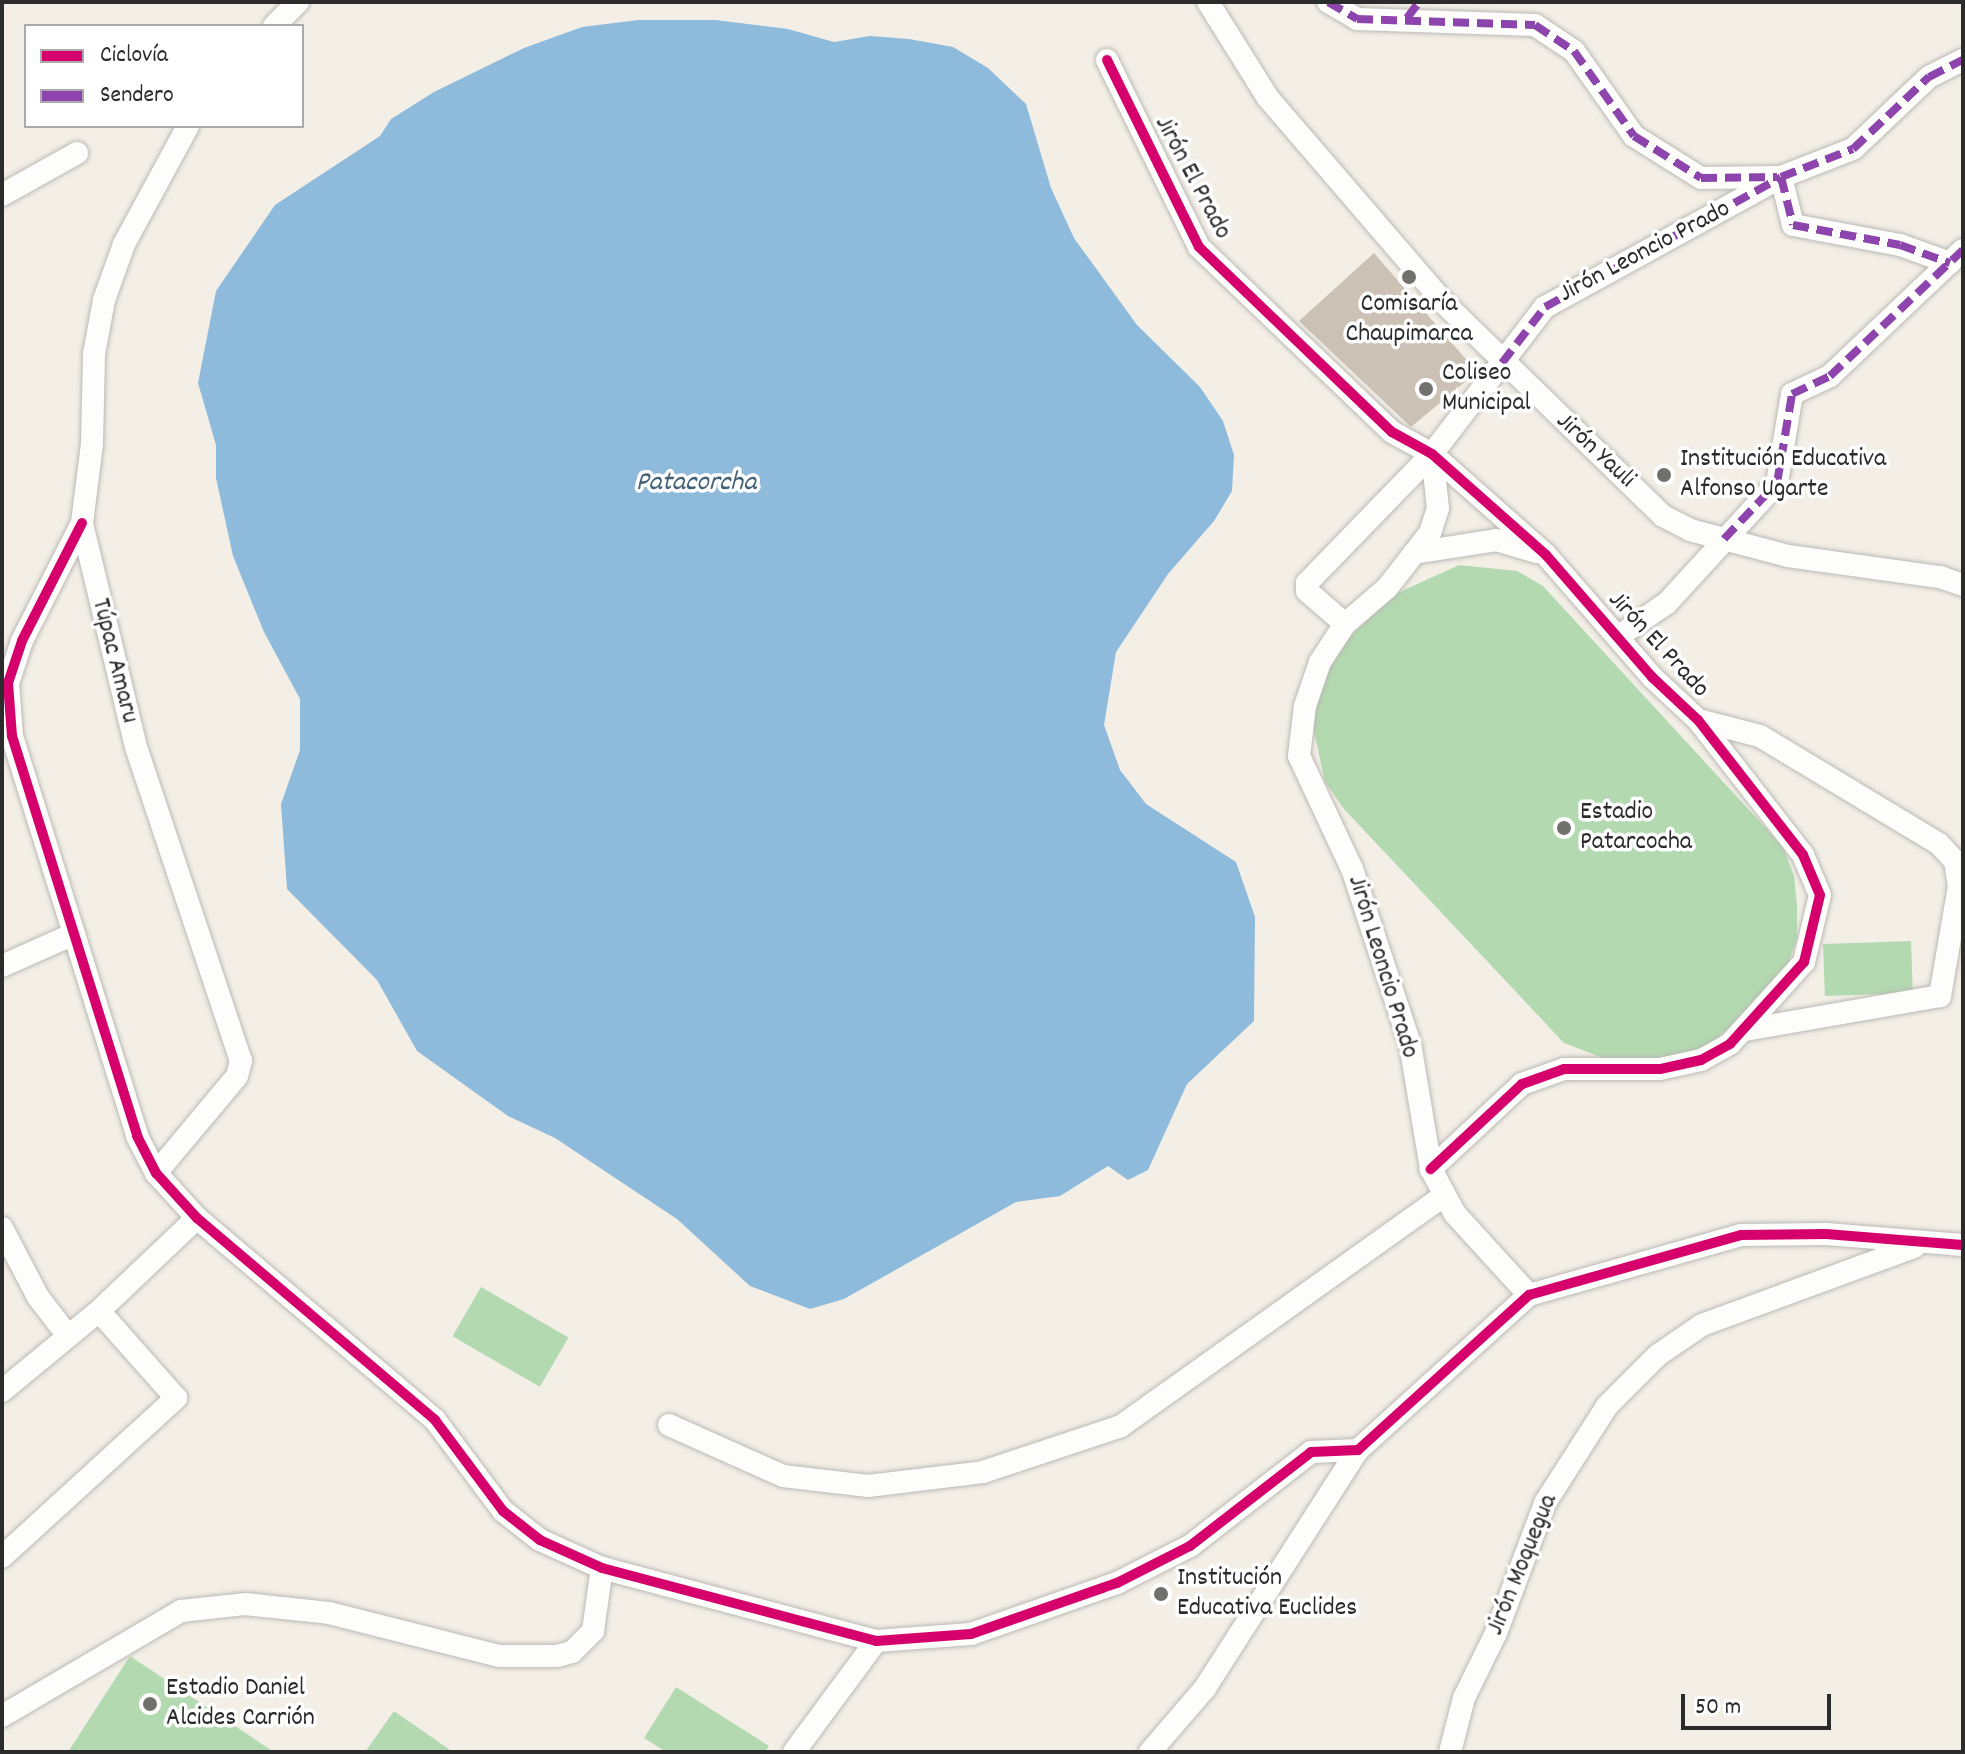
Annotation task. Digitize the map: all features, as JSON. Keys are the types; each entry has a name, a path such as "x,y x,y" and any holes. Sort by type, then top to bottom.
{"street":[{"path":"276,24 298,2"},
{"name":"Jirón Yauli","path":"1208,2 1268,98 1502,363 1663,516 1724,539 1788,556 1940,577 1963,585"},
{"path":"1328,2 1357,19 1413,10 1535,25 1574,51 1634,136 1701,178 1781,177 1853,149 1929,77 1963,60"},
{"name":"Jirón El Prado","path":"1107,60 1199,247 1392,432 1432,454 1546,555 1698,720 1803,855 1820,895 1804,962 1746,1030 1701,1060 1660,1069 1564,1069 1522,1084 1431,1169"},
{"name":"Túpac Amaru","path":"156,1173 237,1076 241,1061 136,747 82,523 92,444 94,354 104,300 124,244 187,128"},
{"path":"2,195 77,153"},
{"path":"1781,177 1793,225 1956,256"},
{"name":"Jirón Leoncio Prado","path":"1345,624 1307,591 1307,583 1432,454 1545,307 1781,177"},
{"path":"1619,636 1667,603 1777,483 1792,394 1830,376 1956,256"},
{"name":"Jirón Leoncio Prado","path":"1432,454 1438,508 1430,533 1387,588 1345,624 1320,662 1305,706 1299,756 1352,869 1410,1044 1431,1169 1443,1196 1529,1295"},
{"path":"82,523 12,640 8,683 12,736 137,1136 156,1173 197,1218 435,1420 503,1511 540,1540 602,1568 876,1641 971,1634 1117,1583 1190,1546 1311,1452 1358,1450"},
{"path":"1414,553 1496,540 1546,555"},
{"path":"1698,720 1760,736 1939,844 1955,861 1957,873 1940,996 1746,1030"},
{"path":"2,966 74,934"},
{"path":"669,1425 783,1476 868,1486 983,1472 1121,1426 1443,1196"},
{"path":"2,1391 99,1311 197,1218"},
{"path":"2,1228 38,1297 68,1336"},
{"path":"1150,1752 1205,1688 1358,1450 1529,1295 1741,1235 1826,1234 1919,1245 1963,1245"},
{"name":"Jirón Moquegua","path":"1450,1752 1464,1698 1496,1633 1545,1503 1607,1406 1658,1355 1702,1325 1919,1245"},
{"path":"2,1557 176,1398 99,1311"},
{"path":"2,1716 181,1611 245,1604 329,1613 499,1656 572,1652 593,1631 599,1616 602,1568"},
{"path":"794,1752 876,1641"}],"green space":[{"name":"Estadio Patarcocha","path":"1459,565 1517,571 1543,586 1783,847 1794,876 1797,906 1797,938 1787,967 1769,993 1701,1052 1674,1062 1616,1063 1564,1043 1344,809 1325,782 1311,718 1318,682 1338,648 1393,595"},
{"path":"1911,941 1913,993 1825,996 1823,944"},
{"path":"481,1287 568,1338 540,1387 453,1336"},
{"name":"Estadio Daniel Alcides Carrión","path":"130,1656 274,1752 68,1752"},
{"path":"676,1687 769,1746 765,1752 666,1752 644,1738"},
{"path":"394,1711 453,1752 365,1752"}],"water":[{"name":"Patacorcha","path":"638,20 715,20 788,29 834,42 870,36 909,39 953,47 988,68 1026,104 1051,188 1074,238 1137,325 1200,387 1223,421 1234,455 1232,491 1214,521 1168,574 1116,652 1104,725 1120,770 1146,804 1236,862 1255,917 1254,1021 1187,1084 1148,1170 1128,1180 1108,1166 1060,1196 1016,1202 844,1299 810,1309 750,1286 677,1219 555,1138 508,1116 417,1051 377,980 287,889 281,804 300,750 300,699 264,632 233,556 216,478 216,445 198,383 216,291 275,205 380,136 391,119 434,92 524,48 582,27"}],"building":[{"name":"Coliseo Municipal","path":"1374,253 1477,372 1411,427 1299,321"}],"marked path":[{"path":"1328,2 1357,19 1535,25 1574,51 1634,136 1701,178 1777,177"},
{"path":"1407,18 1419,2"},
{"path":"1502,363 1545,307 1781,177 1853,149 1929,77 1963,60"},
{"path":"1781,177 1793,225 1900,245 1950,263"},
{"path":"1724,539 1777,483 1792,394 1830,376 1963,250"}],"cycle path":[{"path":"1107,60 1199,247 1392,432 1432,454 1546,555 1652,677 1698,720 1803,855 1820,895 1804,962 1730,1044 1701,1060 1660,1069 1564,1069 1522,1084 1431,1169"},
{"path":"82,523 22,641 8,683 12,736 137,1136 156,1173 197,1218 435,1420 503,1511 540,1540 602,1568 876,1641 971,1634 1117,1583 1190,1546 1311,1452 1358,1450 1529,1295 1741,1235 1826,1234 1963,1245"}],"place":[{"name":"Comisaría Chaupimarca","path":"1409,277"},
{"name":"Coliseo Municipal","path":"1426,389"},
{"name":"Institución Educativa Alfonso Ugarte","path":"1664,475"},
{"name":"Estadio Patarcocha","path":"1564,828"},
{"name":"Institución Educativa Euclides","path":"1161,1594"},
{"name":"Estadio Daniel Alcides Carrión","path":"150,1704"}]}
